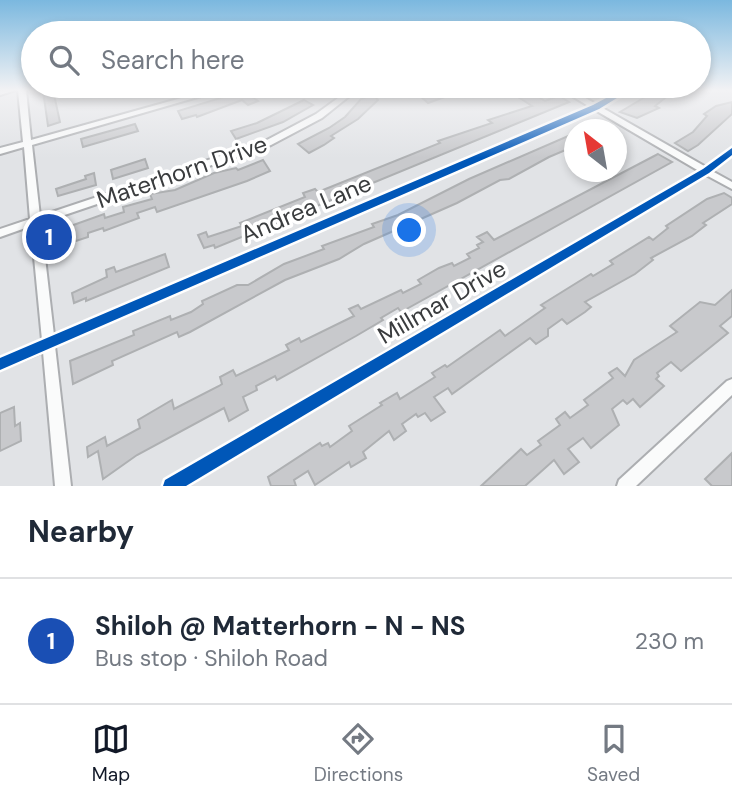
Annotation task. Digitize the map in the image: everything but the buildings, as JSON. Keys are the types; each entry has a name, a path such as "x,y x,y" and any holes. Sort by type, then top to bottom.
{"street":[{"path":"24,113 63,486"},
{"path":"0,151 136,113"},
{"name":"Materhorn Drive","path":"0,233 268,143 323,113"},
{"name":"Andrea Lane","path":"0,364 583,113"},
{"path":"606,113 732,187"},
{"name":"Millmar Drive","path":"171,486 706,171 732,151"},
{"path":"625,486 732,386"}],"cycle path":[{"path":"0,364 583,113"},
{"path":"171,486 706,171 732,151"}],"place":[{"name":"Shiloh @ Matterhorn - N - NS","path":"49,237"}]}
